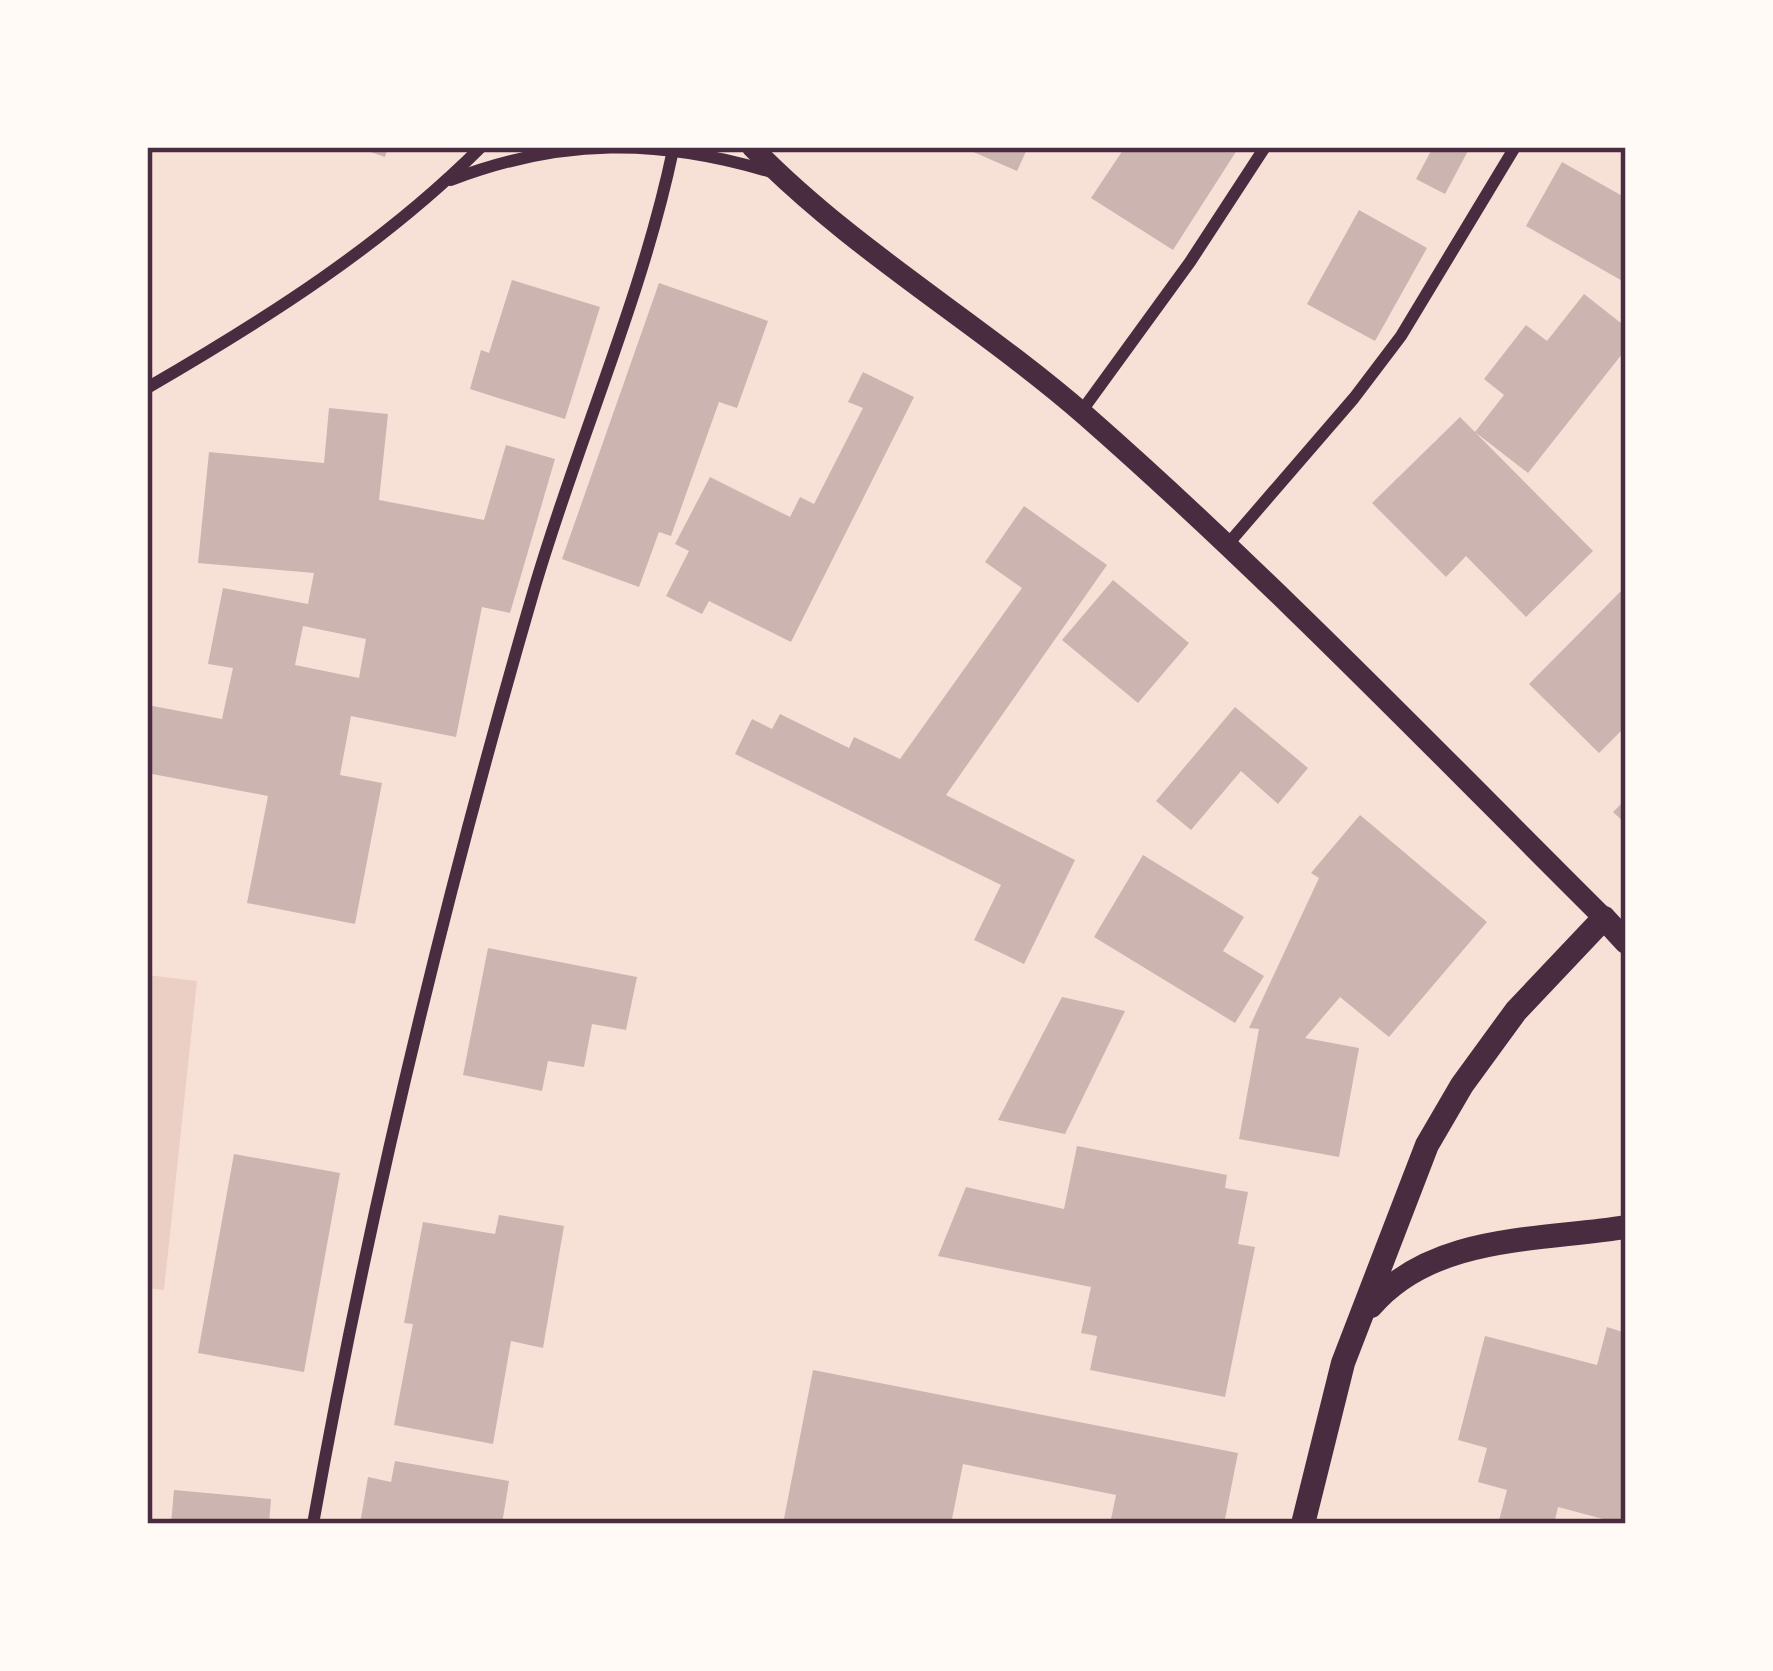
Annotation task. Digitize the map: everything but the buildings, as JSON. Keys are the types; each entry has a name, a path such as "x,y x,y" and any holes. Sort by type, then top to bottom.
{"main road":[{"path":"1303,1524 1343,1363 1427,1144 1462,1085 1516,1011 1604,918 1626,942"},
{"path":"1362,1316 1386,1288 1435,1258 1490,1245 1626,1227"}],"street":[{"path":"147,388 255,326 378,237 481,147"},
{"path":"752,147 778,174 1082,412 1228,544 1604,918"},
{"path":"1082,412 1190,262 1264,147"},
{"path":"1228,544 1401,336 1515,147"},
{"path":"445,183 506,159 576,148 673,150 718,156 778,174"},
{"path":"313,1524 378,1189 463,851 534,589 651,243 673,150"}],"shaded area":[{"path":"147,975 197,981 164,1290 147,1288"}]}
